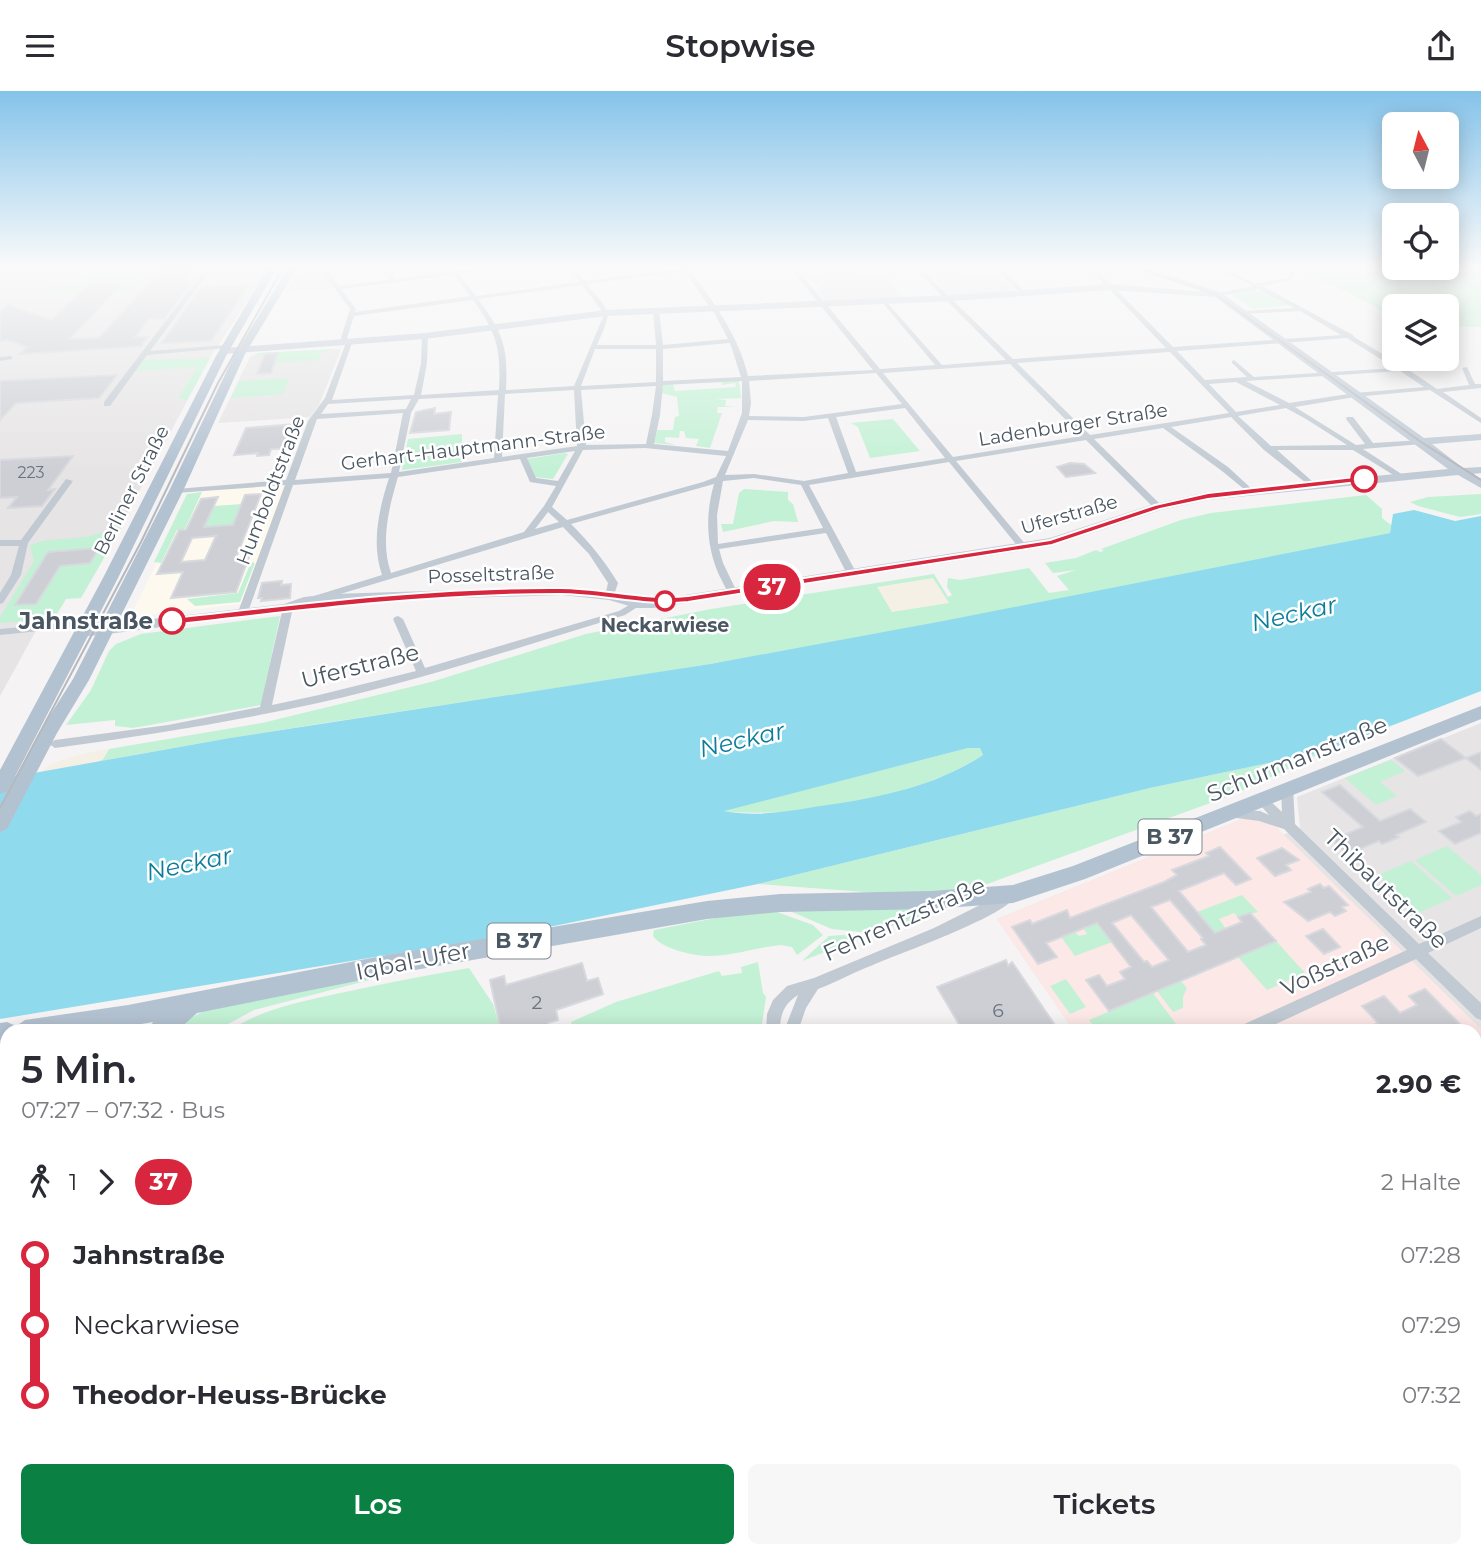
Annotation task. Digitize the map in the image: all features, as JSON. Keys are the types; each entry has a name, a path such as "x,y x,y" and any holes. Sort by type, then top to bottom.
{"main road":[{"name":"Berliner Straße","path":"0,787 232,336"},
{"name":"Berliner Straße","path":"0,824 52,738 93,654 112,628 251,336"},
{"name":"Schurmanstraße","path":"1013,894 1078,873 1481,712"},
{"name":"Iqbal-Ufer","path":"131,1023 192,1004 392,964 654,919 780,904 931,900 1013,894"},
{"path":"168,1024 192,1004"}],"street":[{"path":"107,404 158,336"},
{"name":"Humboldtstraße","path":"243,612 315,417 327,401 349,343 345,336"},
{"path":"145,353 349,343 421,336"},
{"path":"388,578 383,561 383,511 394,475 407,411 416,396 424,363 425,336"},
{"path":"498,336 504,359 498,459"},
{"path":"527,534 548,507 580,448 577,386 597,336"},
{"path":"649,447 659,382 660,336"},
{"path":"729,336 745,378 748,402 745,418 720,477 713,517 714,547 732,592"},
{"path":"848,336 1023,547"},
{"path":"914,336 940,367"},
{"path":"986,336 1158,507"},
{"path":"1159,336 1267,448 1310,485"},
{"path":"1276,336 1481,484"},
{"path":"327,401 878,372 1335,336"},
{"path":"1353,336 1382,355"},
{"path":"593,347 661,347 732,341"},
{"path":"0,359 10,358"},
{"path":"1234,362 1253,379"},
{"path":"1465,368 1477,386"},
{"path":"1204,382 1382,370"},
{"path":"1407,371 1481,421"},
{"path":"1238,380 1288,406 1400,477"},
{"path":"1432,388 1477,386"},
{"name":"Ladenburger Straße","path":"720,477 757,476 804,483 1356,394 1432,388"},
{"path":"745,418 795,419 907,405"},
{"path":"315,417 407,411"},
{"path":"831,415 853,475"},
{"path":"1350,419 1371,446"},
{"path":"1165,426 1225,469 1250,492"},
{"path":"1267,448 1315,450 1425,444 1481,437"},
{"name":"Gerhart-Hauptmann-Straße","path":"176,491 394,475 580,448 649,447 731,454"},
{"path":"522,456 533,480 561,484"},
{"path":"1455,463 1481,472"},
{"name":"Uferstraße","path":"52,738 142,733 265,710 422,673 622,613 636,604 732,592 1058,541 1158,507 1208,496 1400,477 1481,472"},
{"path":"321,602 527,534 706,484 720,477"},
{"path":"0,601 16,575 20,549 69,481"},
{"path":"804,483 852,574"},
{"path":"548,507 566,524 612,580 614,586 610,596"},
{"path":"714,547 828,530"},
{"path":"0,543 20,549"},
{"path":"0,550 20,549"},
{"path":"0,632 112,628 288,607 348,597 388,578"},
{"name":"Posseltstraße","path":"348,597 562,591 610,596 636,604"},
{"name":"Uferstraße","path":"610,596 668,601"},
{"name":"Posseltstraße","path":"321,602 388,597"},
{"path":"265,710 288,607"},
{"path":"398,619 422,673"},
{"path":"0,640 83,628"},
{"name":"Thibautstraße","path":"1287,788 1289,827"},
{"name":"Thibautstraße","path":"1261,799 1481,1013"},
{"name":"Thibautstraße","path":"1225,814 1260,816 1289,827"},
{"name":"Fehrentzstraße","path":"773,1024 774,1014 783,998 799,988 813,985 981,914 1013,894"},
{"name":"Voßstraße","path":"1260,1024 1481,922"},
{"name":"Fehrentzstraße","path":"793,1024 800,1005 813,985"}],"shaded area":[{"path":"0,336 224,336 87,581 61,585 0,696"},
{"path":"341,349 319,405 310,417 218,423 250,357 258,353"},
{"path":"290,483 250,603 130,617 192,491"},
{"path":"1481,723 1481,1024 1069,1024 997,919 1245,818 1275,826 1283,835 1300,828 1297,797"},
{"path":"1245,818 1275,826 1476,1024 1069,1024 997,919"}],"green space":[{"path":"335,349 322,352 319,360 275,363 277,355 257,357 258,353"},
{"path":"210,358 187,400 178,398 197,367 136,371 144,360"},
{"path":"290,378 283,394 231,398 239,381"},
{"path":"721,381 739,381 741,398 717,399 726,400 725,406 737,407 718,407 717,413 722,413 710,448 696,446 699,439 686,438 684,431 680,431 679,438 665,437 665,442 676,445 654,443 657,430 673,430 675,417 679,416 677,397 661,393 663,384 673,384 675,391 736,387 735,383 722,385"},
{"path":"893,419 920,451 870,458 858,427 851,423"},
{"path":"462,434 462,462 402,470 408,439"},
{"path":"568,454 553,479 535,477 527,459"},
{"path":"744,489 788,492 788,500 793,504 798,522 774,521 723,532 721,524 733,524 739,493"},
{"path":"202,492 185,529 177,530 161,563 154,562 187,494"},
{"path":"1481,494 1481,514 1460,517 1410,502 1428,497"},
{"name":"Neckarwiese","path":"1366,495 1382,509 1382,518 1391,525 1390,533 794,649 250,735 97,762 103,759 109,749 262,723 431,682 586,634 711,609 934,574 948,597 952,595 947,587 948,578 960,580 1029,568 1049,593 1069,590 1057,576 1076,570 1053,573 1045,563 1076,558 1096,550 1104,551 1101,549 1181,520 1211,513"},
{"path":"242,504 233,525 204,527 214,506"},
{"path":"124,523 81,598 66,599 54,619 0,623 0,617 34,561 30,545 84,537"},
{"path":"251,562 255,563 240,602 195,606 187,599 238,593"},
{"path":"280,616 261,705 133,728 115,726 115,720 66,725 91,690 109,651 116,644 141,634"},
{"path":"968,748 980,748 983,755 956,770 891,794 786,812 721,811"},
{"path":"1326,751 1235,794 968,891 878,893 758,884 1150,788"},
{"path":"1391,760 1405,771 1380,782 1397,796 1376,805 1345,778"},
{"path":"1447,846 1481,875 1481,885 1456,896 1415,860"},
{"path":"1411,861 1452,898 1418,913 1378,875"},
{"path":"1242,895 1258,912 1238,917 1234,913 1219,919 1226,929 1215,933 1197,912"},
{"path":"785,909 946,909 870,933 832,929"},
{"path":"777,912 813,925 823,935 797,955 792,947 781,945 709,956 671,948 653,936 654,930 726,916"},
{"path":"1097,923 1112,942 1075,956 1061,937 1075,932 1079,936 1087,934 1084,929"},
{"path":"829,936 864,937 802,961"},
{"path":"1276,941 1305,973 1267,990 1238,957"},
{"path":"758,962 766,997 762,1024 571,1024 616,1002 719,971 722,976 742,973 741,967"},
{"path":"469,968 493,1004 499,1024 241,1024 265,1012 291,1004"},
{"path":"385,973 385,976 254,1010 228,1024 179,1024 204,1011"},
{"path":"1066,979 1086,1007 1070,1014 1050,986"},
{"path":"1181,981 1187,988 1183,997 1183,1008 1173,1012 1157,991"},
{"path":"1153,993 1176,1024 1092,1024 1089,1020"}],"sand":[{"path":"933,578 949,603 892,612 877,587"},
{"path":"109,749 103,759 97,762 40,774 61,760"}],"water":[{"name":"Neckar","path":"1414,510 1455,521 1481,516 1481,691 1326,751 1150,788 758,884 515,934 0,1019 0,779 230,738 710,664 943,621 1390,533 1393,514","holes":["968,748 980,748 983,755 964,766 923,784 880,796 780,812 746,814 724,811"]}],"building":[{"path":"0,336 148,337 141,346 20,354 27,347 7,340 0,342"},
{"path":"167,336 214,336 211,341 162,343"},
{"path":"278,353 271,373 257,374 265,354"},
{"path":"117,375 99,398 16,403 0,420 0,381"},
{"path":"435,408 434,414 451,412 449,430 410,433 416,412"},
{"path":"297,424 295,428 300,427 295,448 271,449 269,455 234,455 246,428"},
{"path":"73,456 48,490 55,489 42,506 8,508 17,497 0,498 0,460"},
{"path":"1070,463 1084,464 1095,473 1066,477 1057,467"},
{"path":"261,494 236,558 249,557 236,592 171,598 183,572 157,574 179,530 186,530 201,499 218,497 204,527 233,525 245,495","holes":["216,536 205,560 181,562 192,538"]},
{"path":"99,548 90,563 60,566 36,604 15,605 48,552"},
{"path":"282,581 281,585 291,584 290,598 261,601 262,598 258,598 262,583"},
{"path":"1441,739 1466,758 1418,776 1395,758"},
{"path":"1481,752 1481,770 1466,758"},
{"path":"1340,785 1380,821 1410,809 1426,822 1396,835 1399,837 1390,841 1382,844 1379,841 1347,854 1332,840 1363,827 1322,792"},
{"path":"1470,811 1476,816 1481,814 1481,833 1455,844 1439,831 1461,822 1456,817"},
{"path":"1220,847 1251,879 1236,885 1224,873 1179,891 1215,933 1242,922 1238,917 1250,913 1276,941 1109,1011 1086,980 1099,975 1107,986 1125,979 1120,972 1131,967 1097,923 1046,943 1057,957 1038,964 1012,927 1030,920 1032,924 1067,910 1070,918 1164,882 1177,875 1172,870 1209,856 1206,853","holes":["1170,900 1203,938 1201,939 1206,945 1188,952 1151,907","1131,915 1148,935 1169,960 1152,967 1147,961 1144,962 1112,923"]},
{"path":"1282,848 1299,860 1286,865 1291,870 1275,876 1257,858"},
{"path":"1320,884 1324,888 1329,886 1348,905 1342,907 1346,911 1335,916 1330,912 1308,921 1284,902 1311,892 1308,889"},
{"path":"1323,929 1340,947 1324,954 1306,936"},
{"path":"1006,960 1008,966 1012,962 1054,1024 959,1024 937,987"},
{"path":"582,963 587,981 598,978 603,994 556,1010 558,1020 548,1024 499,1024 490,980 504,976 506,985"},
{"path":"1425,989 1460,1024 1376,1024 1378,1023 1362,1006 1384,996 1400,1013 1417,1005 1409,996"}],"tram line":[{"path":"0,808 141,542 218,383 244,336"},
{"path":"1274,336 1421,442 1481,480"}],"bus line":[{"name":"37","path":"172,621 388,597 562,591 668,601 688,599 1058,541 1158,507 1208,496 1364,479"}],"place":[{"name":"Neckarwiese","path":"665,601"},
{"name":"Jahnstraße","path":"172,621"}]}
